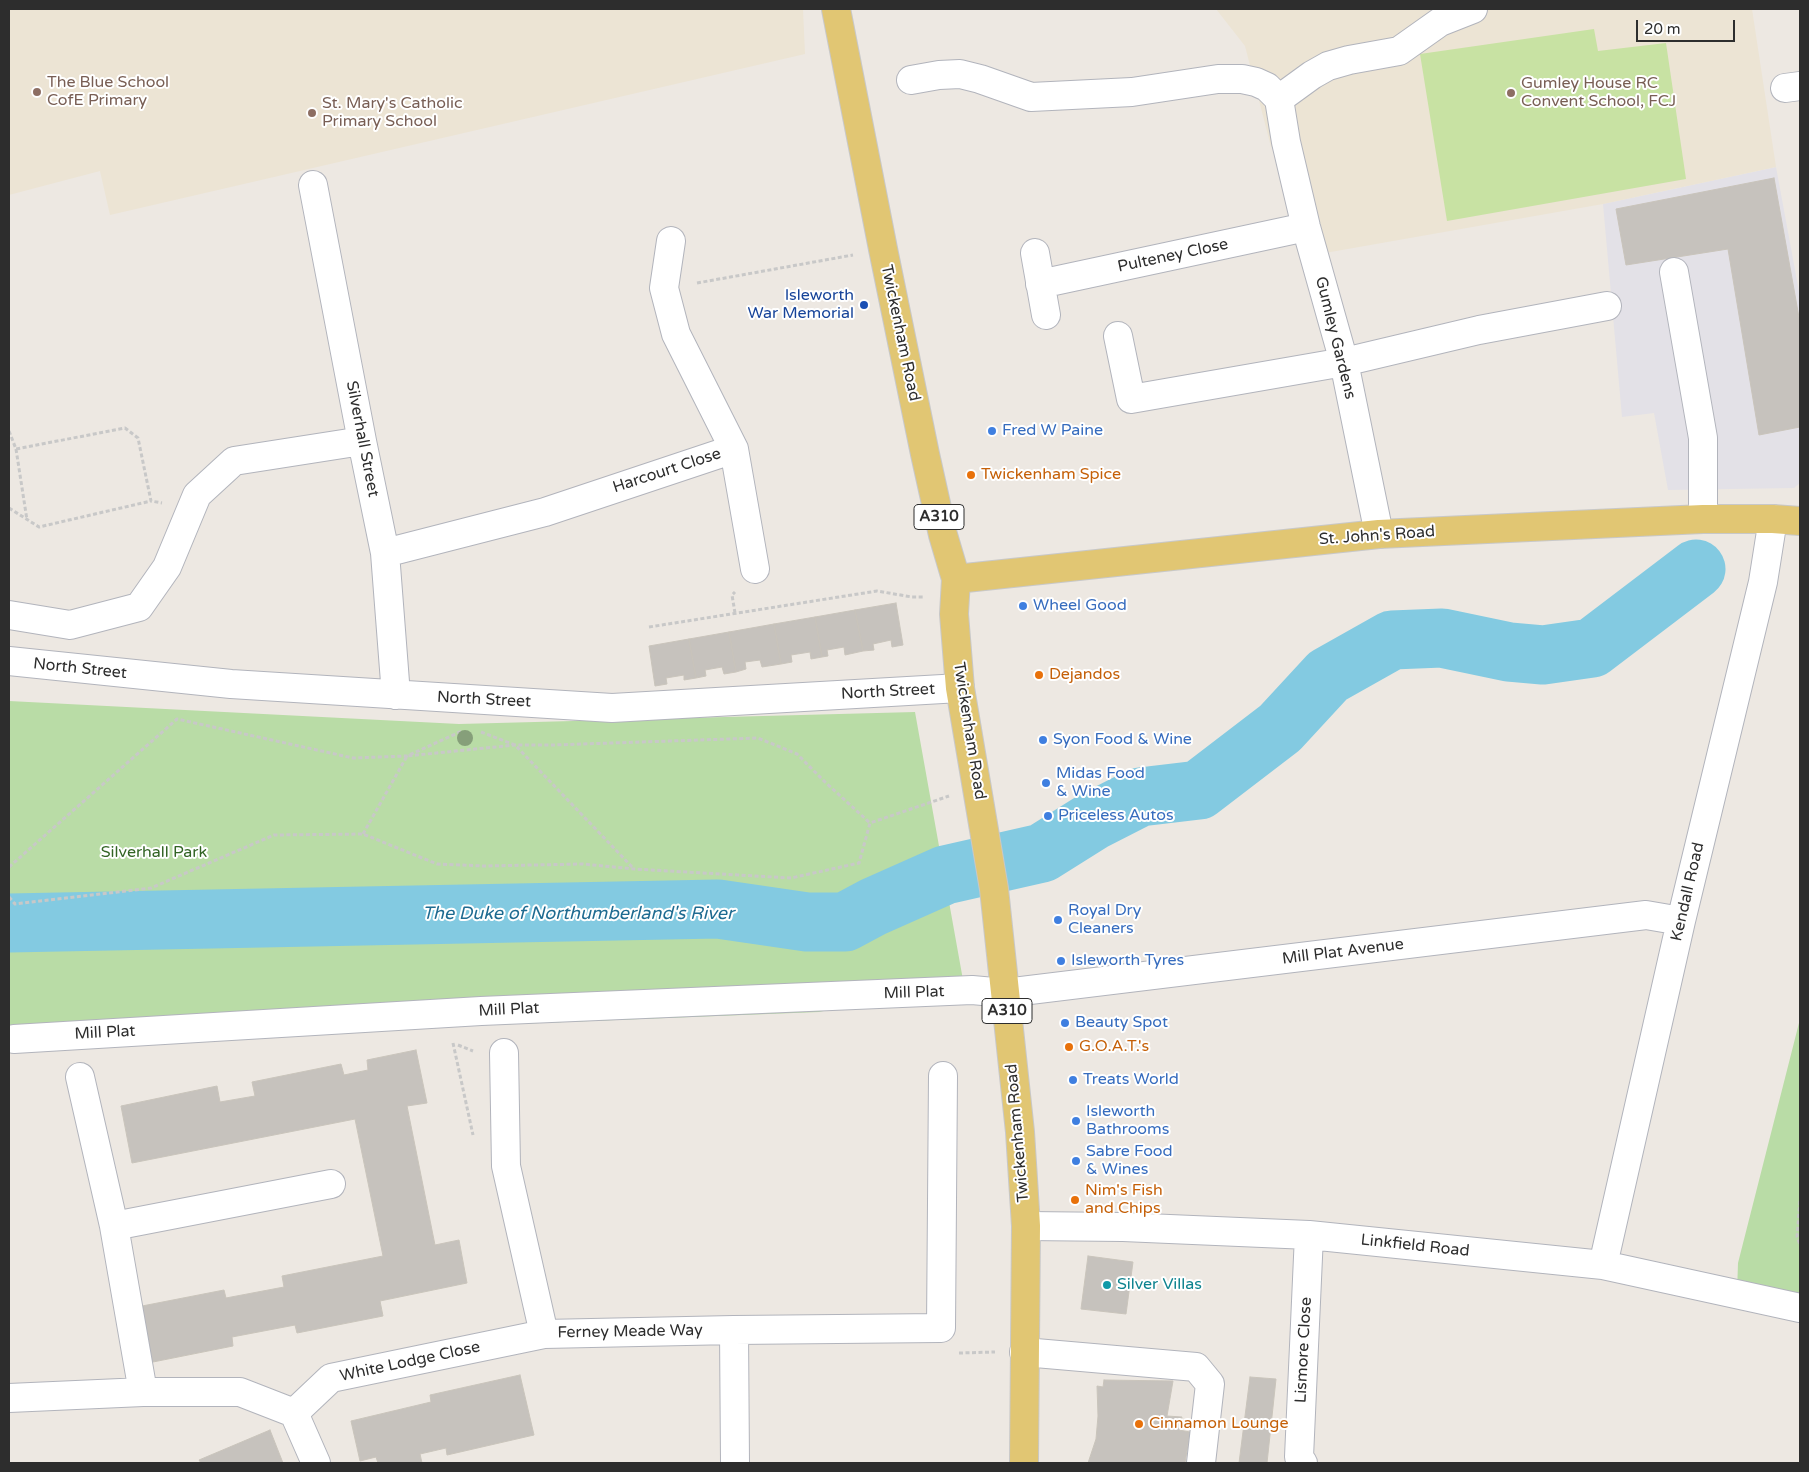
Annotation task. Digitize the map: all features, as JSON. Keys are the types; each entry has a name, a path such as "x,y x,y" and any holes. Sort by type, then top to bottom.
{"main road":[{"name":"Twickenham Road","path":"836,9 883,249 943,535 956,588 954,614 960,688 994,889 1020,1132 1026,1226 1024,1463"},
{"name":"St. John's Road","path":"956,588 1379,534 1703,519 1800,521"}],"street":[{"path":"911,80 938,75 960,74 1031,97 1132,92 1201,81 1242,79 1267,87 1279,99 1328,66 1399,50 1440,22 1473,9"},
{"name":"Gumley Gardens","path":"1279,99 1286,142 1306,226 1344,362 1379,534"},
{"name":"Silverhall Street","path":"313,185 385,553 396,695"},
{"name":"Pulteney Close","path":"1040,284 1306,226"},
{"name":"Harcourt Close","path":"385,553 545,512 734,449 676,334 664,288 671,240"},
{"path":"1035,253 1046,315"},
{"path":"1674,272 1703,438 1703,519"},
{"path":"1118,336 1131,399 1344,362 1479,330 1607,306"},
{"path":"9,615 70,624 139,606 167,567 197,495 234,461 362,441"},
{"path":"734,449 755,569"},
{"name":"Kendall Road","path":"1603,1265 1681,921 1764,582 1773,519"},
{"name":"North Street","path":"9,661 174,679 612,708 960,688"},
{"name":"Mill Plat Avenue","path":"1005,993 1646,915 1681,921"},
{"name":"Mill Plat","path":"14,1039 482,1011 972,990 1005,993"},
{"name":"Ferney Meade Way","path":"504,1053 506,1166 544,1334 941,1328 943,1076"},
{"path":"80,1077 114,1226 143,1392"},
{"path":"114,1226 331,1184"},
{"name":"Linkfield Road","path":"1026,1226 1123,1227 1309,1235 1603,1265 1800,1308"},
{"name":"Lismore Close","path":"1303,1463 1299,1457 1309,1235"},
{"path":"734,1330 735,1463"},
{"name":"White Lodge Close","path":"294,1413 331,1378 544,1334"},
{"path":"1024,1352 1196,1367 1210,1384 1201,1463"},
{"path":"9,1398 143,1392 240,1392 294,1413 316,1463"}],"path":[{"path":"664,288 883,249"},
{"path":"16,449 125,428 138,438 151,501"},
{"path":"9,431 16,449 27,520"},
{"path":"9,508 39,527 151,501 192,509"},
{"path":"649,627 877,591 912,597 956,588"},
{"path":"468,699 468,728"},
{"path":"9,867 177,719 353,758 407,756 515,745 758,738 797,754 870,823"},
{"path":"363,834 407,756 468,728 515,745 634,870"},
{"path":"870,823 978,786"},
{"path":"9,897 16,904 151,888 274,835 363,834 437,864 484,866 583,864 634,870 791,878 859,863 870,823"},
{"path":"1800,1200 1797,1237 1800,1244"}],"shaded area":[{"name":"St. Mary's Catholic Primary School","path":"9,9 803,9 805,54 110,215 100,171 9,195"},
{"name":"Gumley House RC Convent School, FCJ","path":"1216,9 1752,9 1776,167 1603,204 1325,253 1286,142 1271,147 1245,46"},
{"path":"1776,167 1800,297 1800,483 1794,488 1668,490 1654,413 1622,417 1603,204"}],"green space":[{"path":"1594,29 1598,51 1666,43 1686,179 1447,221 1420,54"},
{"name":"Silverhall Park","path":"9,701 459,724 915,712 963,980 819,1012 133,1039 9,1051"},
{"path":"1800,1019 1800,1308 1737,1293 1738,1263"}],"building":[{"path":"1774,178 1800,323 1800,427 1759,435 1728,249 1626,265 1616,209"},
{"path":"896,603 903,645 892,647 891,640 873,644 874,650 863,651 855,610"},
{"path":"855,610 863,651 845,655 844,647 827,650 828,656 822,657 815,617"},
{"path":"815,617 822,657 811,659 810,652 791,655 792,662 781,664 774,624"},
{"path":"774,624 781,664 762,667 760,660 745,662 746,669 736,672 729,632"},
{"path":"729,632 736,672 724,674 722,667 705,670 706,676 696,678 689,639"},
{"path":"689,639 696,678 684,680 684,675 666,678 667,684 655,686 649,646"},
{"path":"416,1050 427,1103 407,1106 435,1245 459,1240 467,1283 380,1301 383,1316 297,1333 295,1325 232,1337 233,1346 148,1363 137,1307 224,1290 226,1298 284,1287 282,1276 383,1256 355,1119 132,1163 121,1106 217,1086 220,1102 255,1096 252,1082 341,1064 344,1075 368,1070 367,1060"},
{"name":"Silver Villas","path":"1088,1256 1133,1262 1126,1314 1081,1309"},
{"path":"520,1375 534,1435 447,1455 446,1448 420,1454 422,1463 378,1463 376,1457 360,1461 351,1421 431,1402 430,1395"},
{"path":"1250,1377 1276,1379 1267,1463 1239,1463"},
{"name":"Cinnamon Lounge","path":"1104,1380 1173,1381 1167,1416 1182,1417 1179,1430 1190,1432 1185,1463 1088,1463 1096,1439 1098,1416 1097,1386 1103,1387"},
{"path":"270,1430 283,1463 201,1463 199,1460"}],"waterway":[{"name":"The Duke of Northumberland's River","path":"9,923 718,909 807,922 845,922 873,907 945,875 1042,853 1093,821 1140,797 1199,790 1280,728 1328,676 1392,640 1442,638 1509,652 1543,655 1592,648 1696,569"}],"place":[{"name":"The Blue School CofE Primary","path":"37,92"},
{"name":"Gumley House RC Convent School, FCJ","path":"1511,93"},
{"name":"St. Mary's Catholic Primary School","path":"312,113"},
{"name":"Isleworth War Memorial","path":"864,305"},
{"name":"Fred W Paine","path":"992,431"},
{"name":"Twickenham Spice","path":"971,475"},
{"name":"Wheel Good","path":"1023,606"},
{"name":"Dejandos","path":"1039,675"},
{"name":"Syon Food & Wine","path":"1043,740"},
{"name":"Midas Food & Wine","path":"1046,783"},
{"name":"Priceless Autos","path":"1048,816"},
{"name":"Royal Dry Cleaners","path":"1058,920"},
{"name":"Isleworth Tyres","path":"1061,961"},
{"name":"Beauty Spot","path":"1065,1023"},
{"name":"G.O.A.T.'s","path":"1069,1047"},
{"name":"Treats World","path":"1073,1080"},
{"name":"Isleworth Bathrooms","path":"1076,1121"},
{"name":"Sabre Food & Wines","path":"1076,1161"},
{"name":"Nim's Fish and Chips","path":"1075,1200"},
{"name":"Silver Villas","path":"1107,1285"},
{"name":"Cinnamon Lounge","path":"1139,1424"}]}
